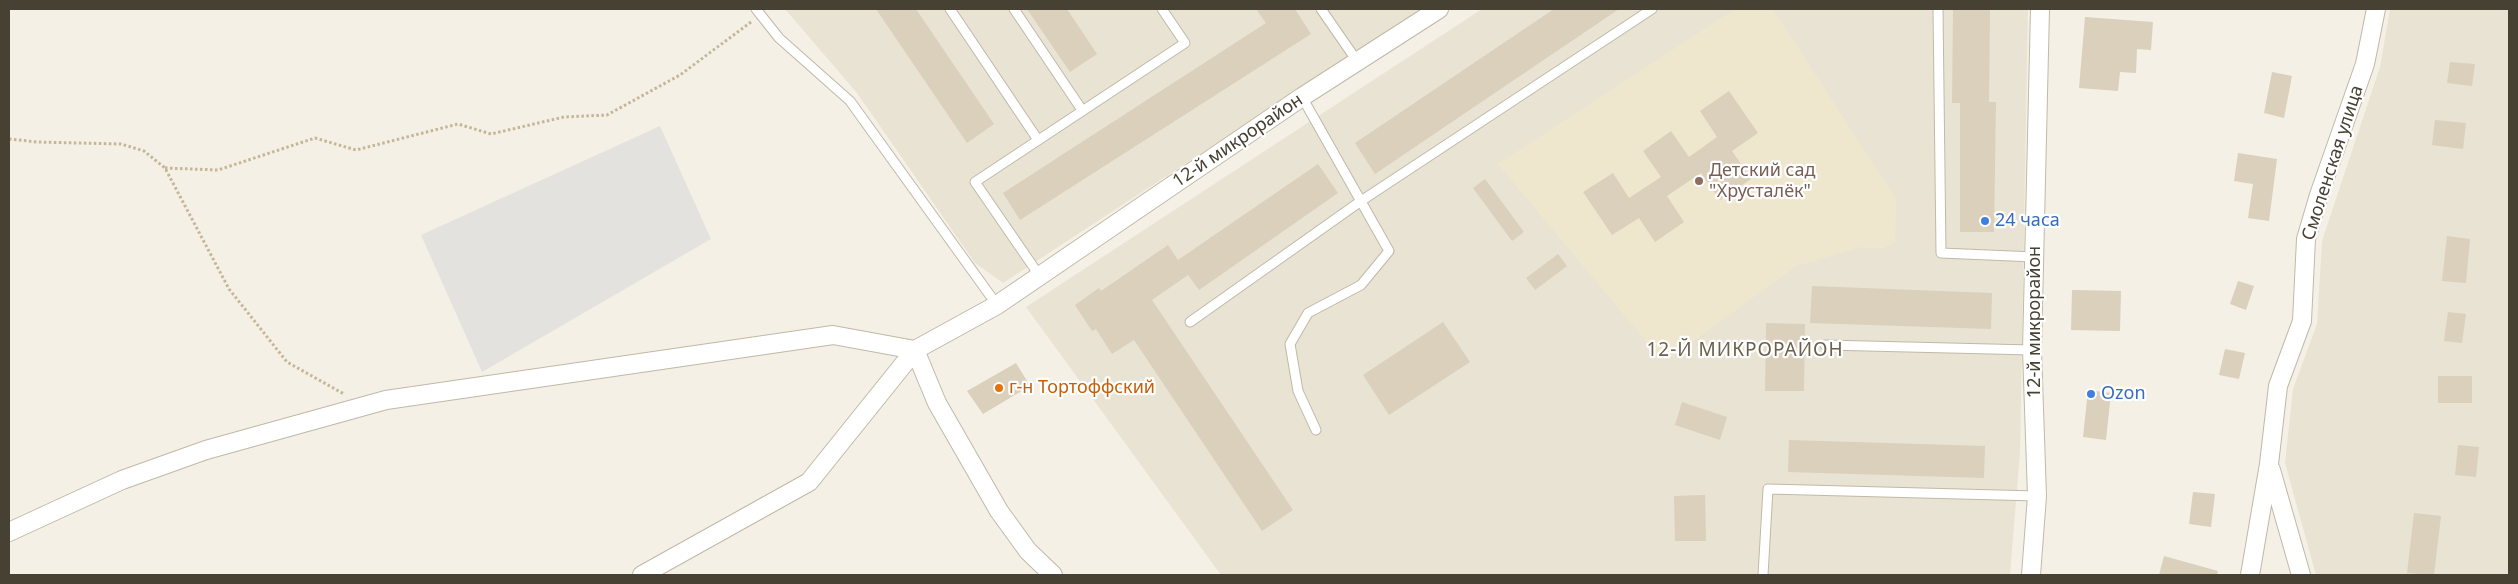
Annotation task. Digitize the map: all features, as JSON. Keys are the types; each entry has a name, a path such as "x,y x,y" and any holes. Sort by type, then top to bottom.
{"street":[{"name":"12-й микрорайон","path":"914,350 997,305 1302,97 1439,9"},
{"name":"12-й микрорайон","path":"2031,575 2037,496 2032,350 2040,9"},
{"name":"Смоленская улица","path":"2250,575 2270,464 2278,386 2302,321 2306,239 2319,195 2365,64 2376,9"},
{"path":"9,532 131,477 206,450 386,400 832,335 914,350"},
{"path":"642,575 809,482 914,350"},
{"path":"914,350 937,402 999,511 1028,551 1053,575"},
{"name":"Смоленская улица","path":"2270,464 2300,575"}],"lane":[{"path":"950,9 1038,140"},
{"path":"1014,9 1082,110"},
{"path":"1039,275 975,182 1185,43 1162,9"},
{"path":"1321,9 1357,61"},
{"path":"1190,322 1361,201 1652,9"},
{"path":"1938,9 1941,253 2035,257"},
{"path":"758,12 779,38 850,101 997,305"},
{"path":"1302,97 1389,251 1361,285 1308,313 1290,344 1298,392 1316,430"},
{"path":"1825,345 2032,350"},
{"path":"1763,575 1768,489 2037,496"}],"path":[{"path":"165,168 218,170 315,138 356,150 458,124 491,134 564,117 607,114 680,75 758,12"},
{"path":"9,139 36,142 121,144 144,151 165,168 229,290 287,362 364,406"}],"shaded area":[{"path":"785,9 1422,9 1003,283 975,263 857,93"},
{"name":"12-й микрорайон","path":"1482,9 2028,9 2020,453 2010,575 1221,575 1026,307"},
{"name":"Детский сад \"Хрусталёк\"","path":"1735,9 1773,9 1896,199 1895,242 1882,249 1861,247 1796,266 1669,359 1659,357 1498,164"},
{"path":"2390,9 2509,9 2509,575 2316,575 2285,463 2293,389 2317,324 2322,241 2380,67"},
{"path":"660,126 711,239 482,372 421,235"}],"building":[{"path":"876,9 916,9 994,124 967,143"},
{"path":"1027,9 1067,9 1097,54 1070,72"},
{"path":"1256,9 1295,9 1311,34 1020,220 1003,193 1266,23"},
{"path":"1554,9 1619,9 1375,174 1355,143"},
{"path":"1953,9 1990,9 1989,102 1996,102 1994,232 1960,232 1960,103 1952,103"},
{"path":"2085,17 2153,22 2151,50 2137,49 2136,73 2120,72 2118,91 2079,88"},
{"path":"2450,62 2475,64 2472,86 2447,83"},
{"path":"2272,72 2292,76 2284,118 2264,113"},
{"path":"1729,91 1758,133 1732,151 1751,179 1720,200 1701,173 1667,196 1684,222 1655,242 1639,218 1612,235 1583,192 1613,173 1629,198 1661,177 1643,151 1671,131 1689,157 1717,137 1700,111"},
{"path":"2435,120 2466,123 2463,149 2432,145"},
{"path":"2238,153 2277,159 2269,221 2248,218 2253,184 2234,181"},
{"path":"1318,164 1338,193 1199,290 1188,275 1152,300 1293,510 1262,531 1134,340 1112,354 1096,329 1092,331 1075,305 1099,288 1101,291 1168,245 1178,260"},
{"path":"1485,179 1524,232 1512,241 1473,188"},
{"path":"2447,236 2470,239 2466,283 2442,281"},
{"path":"1558,254 1567,266 1535,290 1526,278"},
{"path":"2238,281 2254,286 2246,310 2230,304"},
{"path":"1812,286 1992,293 1991,329 1810,323"},
{"path":"2072,290 2121,291 2120,331 2071,330"},
{"path":"2448,312 2466,314 2462,343 2444,341"},
{"path":"1443,322 1470,362 1389,415 1363,375"},
{"path":"1766,323 1805,324 1804,391 1765,391"},
{"path":"2225,349 2245,353 2239,379 2219,375"},
{"name":"г-н Тортоффский","path":"1016,363 1030,386 983,414 967,391"},
{"path":"2438,376 2472,376 2472,403 2438,403"},
{"path":"2088,390 2111,393 2106,440 2083,437"},
{"path":"1682,402 1727,417 1720,440 1675,425"},
{"path":"1789,440 1985,446 1984,478 1788,472"},
{"path":"2458,445 2479,447 2476,477 2455,475"},
{"path":"2193,492 2215,494 2211,527 2189,524"},
{"path":"1705,495 1706,541 1675,541 1674,496"},
{"path":"2414,513 2441,516 2434,575 2407,573"},
{"path":"2164,556 2218,571 2217,575 2159,575"}],"place":[{"name":"Детский сад \"Хрусталёк\"","path":"1699,181"},
{"name":"24 часа","path":"1985,221"},
{"name":"г-н Тортоффский","path":"999,388"},
{"name":"Ozon","path":"2091,394"}],"district":[{"name":"12-Й МИКРОРАЙОН","path":"1745,351"}]}
